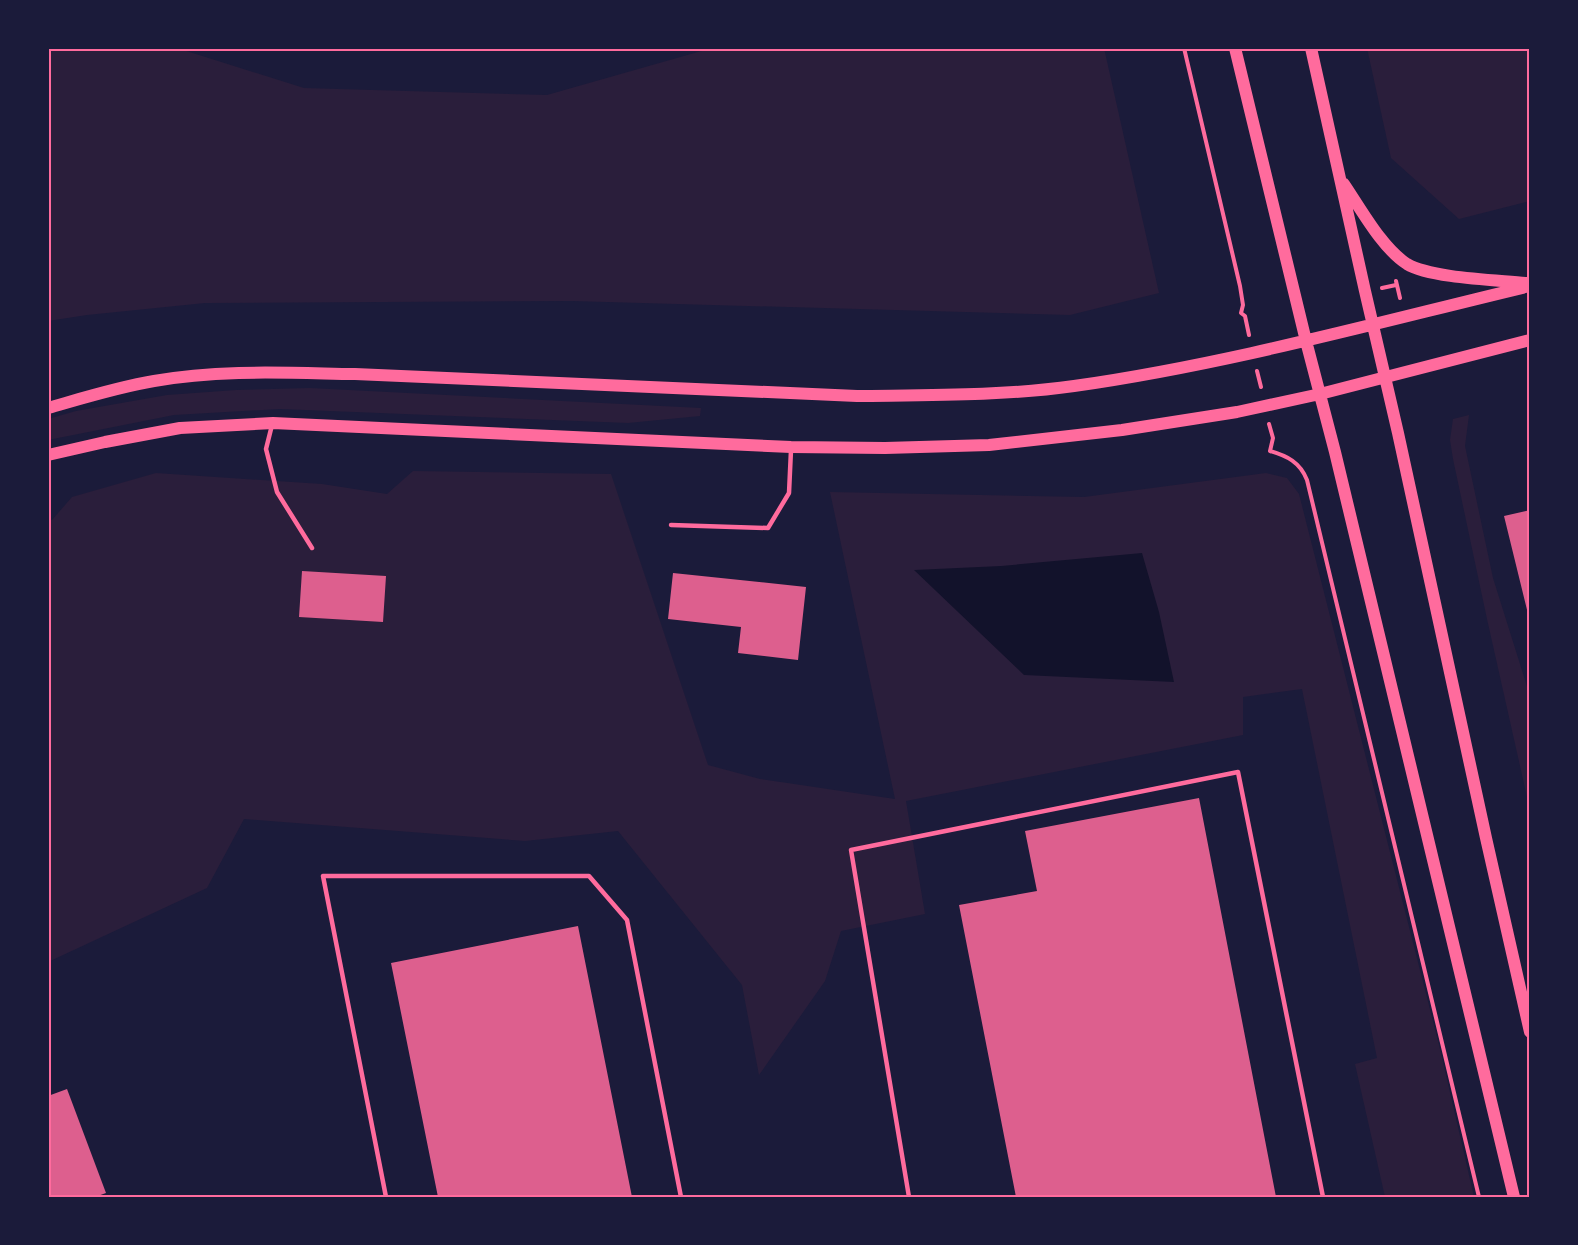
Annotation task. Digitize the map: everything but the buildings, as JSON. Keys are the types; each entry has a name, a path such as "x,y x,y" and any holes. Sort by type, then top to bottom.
{"main road":[{"path":"1235,48 1514,1197"},
{"path":"1311,48 1530,1032"},
{"path":"1340,178 1374,229 1405,263 1434,273 1530,284"},
{"path":"48,408 105,391 156,380 209,375 282,373 367,374 857,396 926,396 1071,386 1200,365 1306,342 1530,284"},
{"path":"48,455 180,428 273,423 791,447 885,448 989,445 1122,430 1237,412 1320,394 1530,340"}],"lane":[{"path":"273,423 267,449 277,492 312,548"},
{"path":"671,525 768,528 789,493 791,447"},
{"path":"909,1197 851,850 1238,772 1323,1197"},
{"path":"386,1197 323,876 589,876 627,920 681,1197"}],"path":[{"path":"1184,48 1240,286 1243,305 1241,313 1245,316 1273,438 1270,451 1293,460 1302,469 1307,480 1479,1197"},
{"path":"1382,288 1396,285 1400,298"}],"shaded area":[{"path":"48,48 177,48 304,88 547,95 712,48 1104,48 1159,293 1070,315 572,301 205,303 48,321"},
{"path":"1367,48 1530,48 1530,201 1459,219 1391,158"},
{"path":"310,388 701,408 700,416 628,423 280,409 174,415 48,440 48,419 76,411 167,395"},
{"path":"1469,415 1465,446 1493,578 1530,696 1529,806 1450,440 1453,419"},
{"path":"413,471 611,474 708,765 760,779 895,799 830,492 1084,497 1266,473 1287,478 1299,494 1440,1049 1474,1197 1385,1197 1355,1064 1377,1058 1302,689 1243,697 1243,735 906,801 925,914 841,931 825,981 759,1075 742,985 618,831 525,841 244,819 207,888 48,962 48,520 52,520 72,497 156,473 322,484 387,494"},
{"path":"1142,553 1159,612 1174,682 1024,675 914,570 1001,566"}]}
